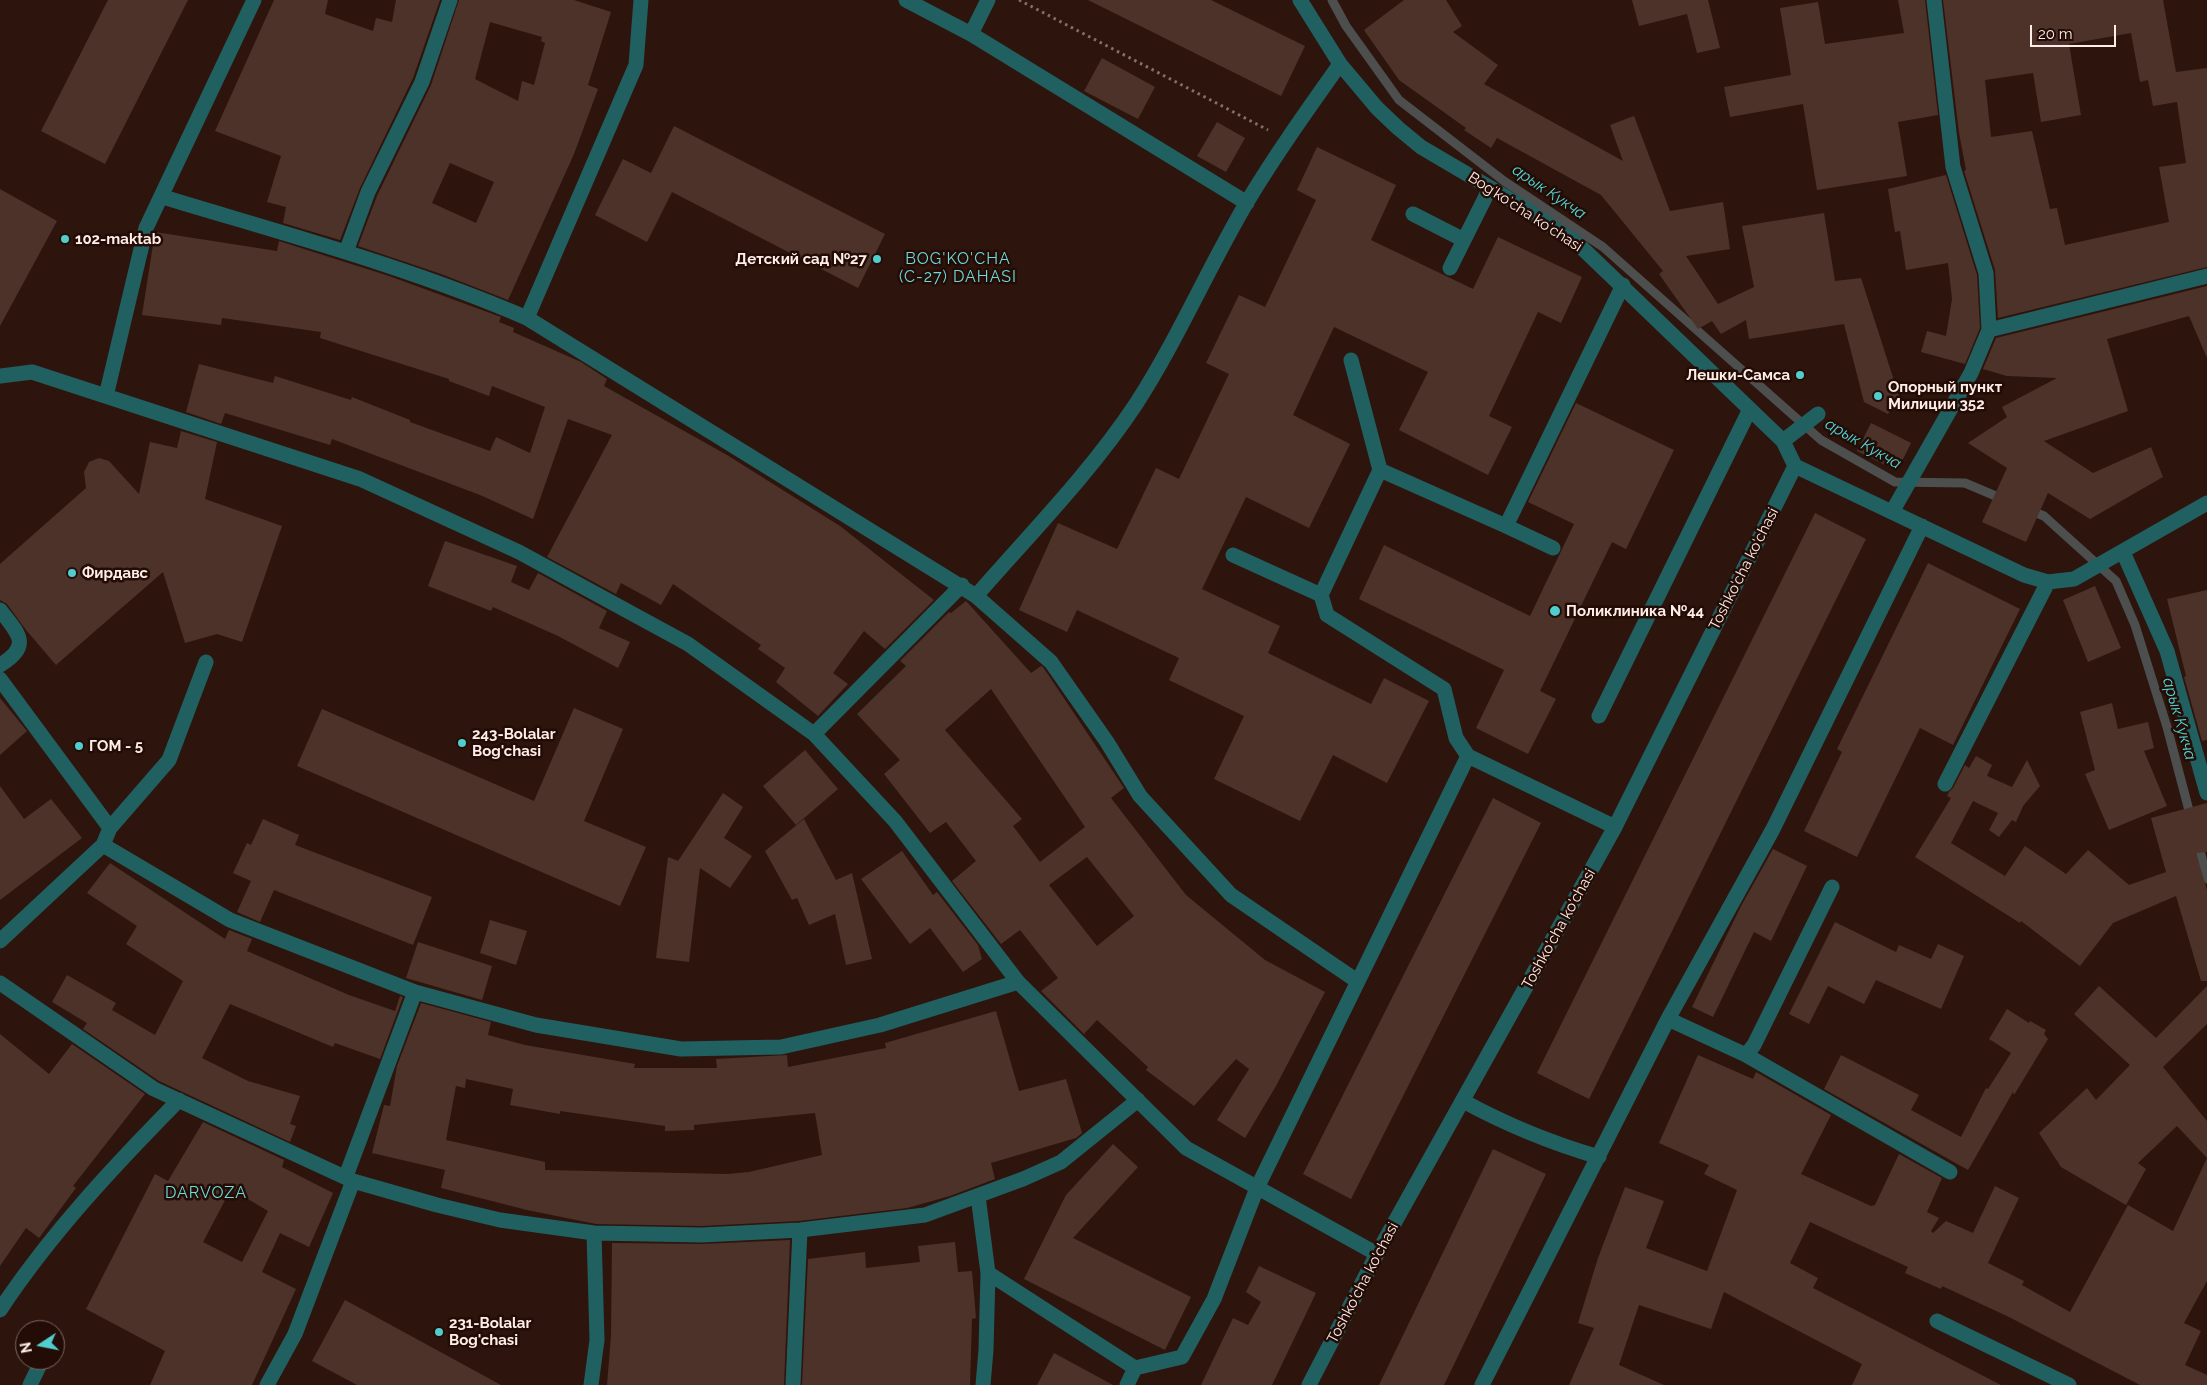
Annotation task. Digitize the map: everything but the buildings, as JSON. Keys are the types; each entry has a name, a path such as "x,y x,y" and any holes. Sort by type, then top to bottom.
{"street":[{"path":"106,396 146,228 163,197 254,0"},
{"path":"346,252 368,192 422,82 450,0"},
{"path":"526,318 636,65 641,0"},
{"path":"906,0 971,34 1246,203"},
{"path":"971,34 988,0"},
{"name":"Bogʻkoʻcha koʻchasi","path":"1300,0 1340,64 1377,108 1421,147 1490,188 1579,245 1623,285 1783,441 1795,466"},
{"path":"1892,512 1971,373 1988,330 1986,273 1953,167 1934,0"},
{"path":"976,596 1105,447 1135,405 1163,360 1246,203 1286,140 1340,64"},
{"path":"1450,268 1490,188"},
{"path":"163,197 346,252 473,295 526,318 962,585 1051,662 1107,742 1140,796 1231,895 1357,981"},
{"path":"1413,214 1464,240"},
{"path":"1988,330 2207,276"},
{"path":"1506,526 1623,285"},
{"path":"1351,360 1380,470 1321,595 1327,615 1444,689 1456,738 1468,756 1615,827"},
{"path":"0,376 32,372 360,479 519,552 688,644 814,734 895,821 1018,982 1186,1148 1377,1254"},
{"path":"1598,716 1750,409"},
{"path":"1783,441 1818,414"},
{"path":"1795,466 2024,575 2048,582 2074,579 2207,503"},
{"name":"Toshko'cha ko'chasi","path":"1309,1385 1377,1254 1615,827 1795,466"},
{"path":"1380,470 1553,548"},
{"path":"1482,1385 1668,1019 1772,829 1922,526"},
{"path":"2123,552 2166,652 2207,792"},
{"path":"1233,556 1321,595"},
{"path":"1945,784 2048,582"},
{"path":"814,734 962,585"},
{"path":"0,610 20,640 20,649 14,656 0,665"},
{"path":"0,941 103,845 110,828 169,760 206,662"},
{"path":"0,679 110,828"},
{"path":"988,1273 1135,1368 1182,1357 1214,1298 1257,1188 1468,756"},
{"path":"103,845 230,920 415,992 536,1025 681,1048 781,1047 880,1025 1018,982"},
{"path":"1746,1055 1754,1045 1832,887"},
{"path":"0,983 154,1089 350,1179 437,1205 500,1220 594,1233 702,1235 800,1230 924,1215 978,1196 1061,1162 1138,1100"},
{"path":"267,1385 295,1334 415,992"},
{"path":"1668,1019 1746,1055 1950,1172"},
{"path":"0,1310 18,1282 100,1181 179,1100"},
{"path":"1463,1101 1506,1124 1551,1143 1599,1157"},
{"path":"978,1196 988,1273 983,1385"},
{"path":"794,1385 800,1230"},
{"path":"591,1385 597,1340 594,1233"},
{"path":"1937,1321 2069,1385"},
{"path":"1127,1385 1135,1368"},
{"path":"30,1385 37,1370"}],"path":[{"path":"1019,0 1286,140"}],"waterway":[{"name":"арык Кукча","path":"1332,0 1346,26 1399,100 1504,181 1603,247 1821,440 1895,482 1965,483 2005,500"},
{"name":"арык Кукча","path":"2029,510 2044,516 2116,581 2135,625 2167,727 2191,818"},
{"name":"арык Кукча","path":"2198,842 2207,879"}],"place":[{"name":"102-maktab","path":"65,239"},
{"name":"Детский сад №27","path":"877,259"},
{"name":"Лешки-Самса","path":"1800,375"},
{"name":"Опорный пункт Милиции 352","path":"1878,396"},
{"name":"Фирдавс","path":"72,573"},
{"name":"Поликлиника №44","path":"1555,611"},
{"name":"243-Bolalar Bog'chasi","path":"462,743"},
{"name":"ГОМ - 5","path":"79,746"},
{"name":"231-Bolalar Bog'chasi","path":"439,1332"}],"district":[{"name":"BOG'KO'CHA (C-27) DAHASI","path":"958,268"},
{"name":"DARVOZA","path":"206,1193"}]}
